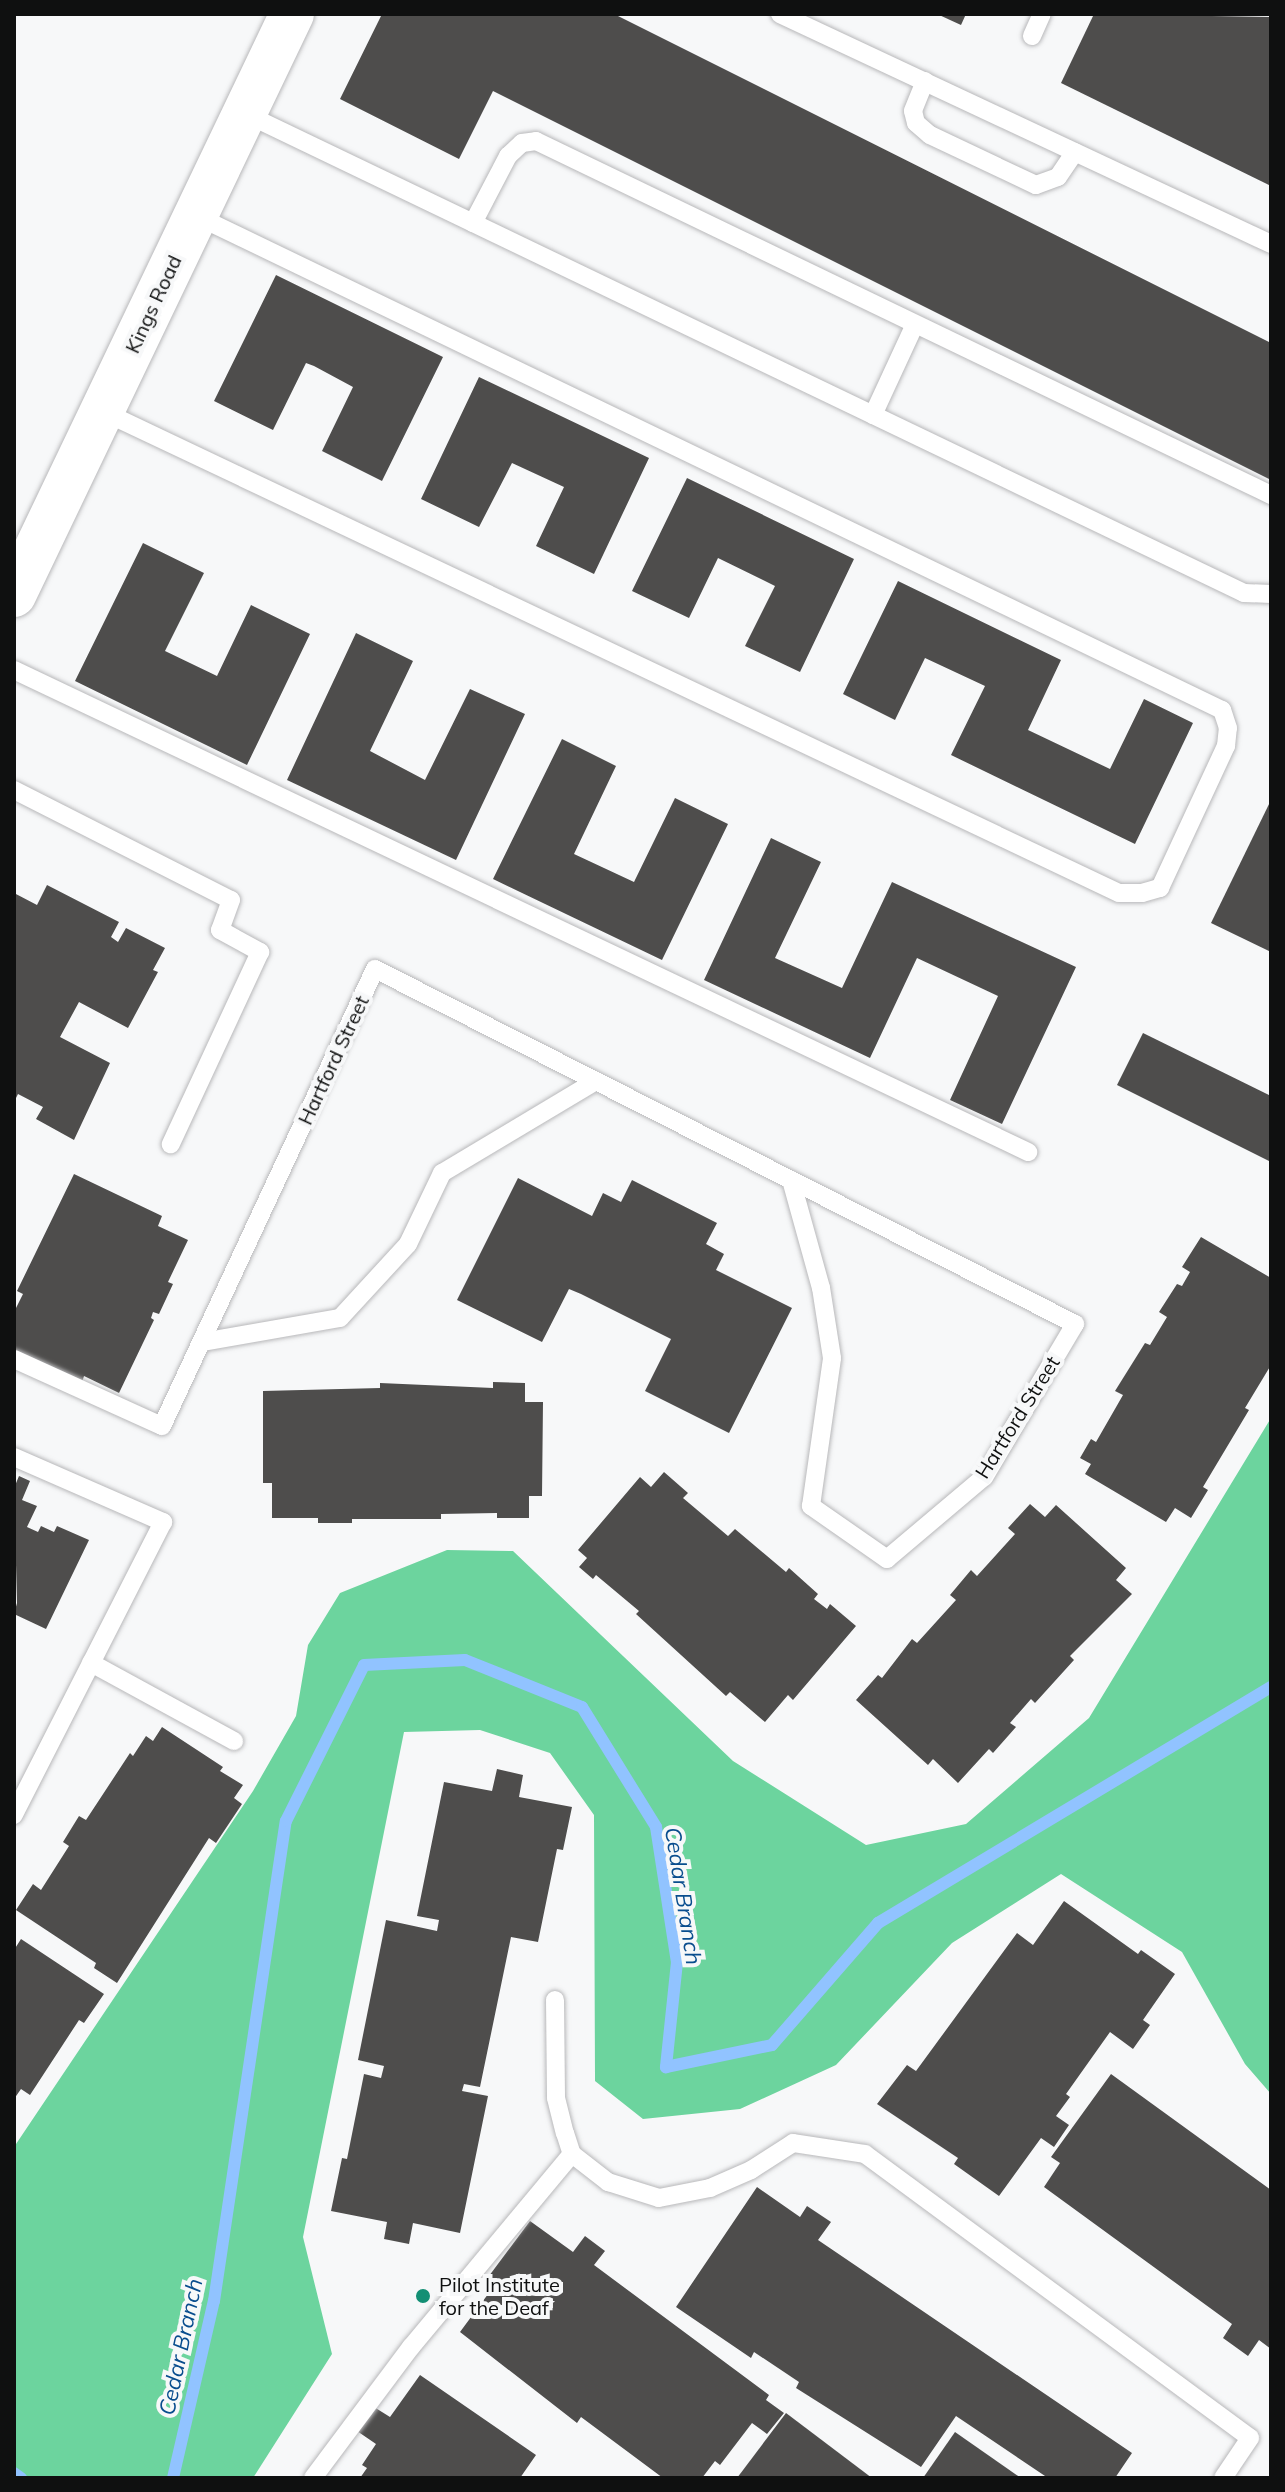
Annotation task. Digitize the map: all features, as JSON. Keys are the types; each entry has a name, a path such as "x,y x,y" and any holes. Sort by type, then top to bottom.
{"street":[{"name":"Kings Road","path":"14,595 292,14"}],"lane":[{"path":"780,14 1271,244"},
{"path":"1032,36 1042,14"},
{"path":"925,81 913,111 916,123 930,135 1036,185 1058,177 1075,152"},
{"path":"244,113 1244,593 1271,594"},
{"path":"473,223 508,156 522,143 536,141 1271,495"},
{"path":"102,411 1119,893 1160,888 1226,746 1228,728 1222,710 195,215"},
{"path":"873,415 915,324"},
{"path":"14,670 1028,1152"},
{"path":"14,790 231,900 220,930 260,952 171,1144"},
{"name":"Hartford Street","path":"14,1359 162,1426 375,969 1075,1324 984,1477 887,1559 811,1506 832,1358 821,1288 791,1180"},
{"path":"202,1342 340,1318 408,1244 442,1173 596,1081"},
{"path":"14,1457 163,1522 14,1815"},
{"path":"91,1663 234,1741"},
{"path":"555,2000 556,2098 572,2154 608,2182 659,2198 710,2188 751,2170 793,2143 865,2154 1250,2438 1223,2478"},
{"path":"313,2478 411,2347 572,2154"}],"green space":[{"path":"1271,1418 1271,2094 1245,2064 1182,1952 1061,1874 952,1943 836,2065 740,2109 643,2119 595,2081 594,1815 550,1753 480,1730 404,1732 303,2237 332,2354 253,2478 14,2478 14,2147 253,1791 296,1716 308,1645 340,1593 447,1550 513,1551 733,1761 866,1845 966,1824 1089,1718"}],"building":[{"path":"382,14 614,14 1271,343 1271,480 493,91 459,159 340,99"},
{"path":"937,14 966,14 961,25"},
{"path":"1094,14 1271,17 1271,186 1061,83"},
{"path":"276,275 443,357 382,481 322,451 353,387 314,366 306,363 273,430 214,401"},
{"path":"479,377 649,458 594,574 536,546 564,487 512,463 479,527 421,499"},
{"path":"687,478 854,559 800,672 745,646 775,586 718,558 689,618 632,591"},
{"path":"143,543 204,573 165,651 217,676 251,605 310,634 247,765 75,681"},
{"path":"898,581 1061,660 1028,730 1110,769 1144,699 1193,723 1135,844 951,755 985,686 925,658 895,720 843,694"},
{"path":"356,633 413,661 370,751 425,780 470,689 525,714 456,860 287,780"},
{"path":"562,739 616,766 574,854 634,882 675,798 728,824 662,960 493,879"},
{"path":"1271,800 1271,952 1211,923"},
{"path":"771,838 821,862 775,958 842,988 892,882 1076,967 1002,1124 950,1100 998,996 917,958 870,1058 704,980"},
{"path":"47,885 119,922 111,937 118,942 126,928 165,948 153,970 158,972 128,1028 79,1002 60,1037 110,1063 74,1140 36,1119 43,1107 18,1094 14,1102 14,893 37,905"},
{"path":"1143,1033 1271,1096 1271,1162 1117,1085"},
{"path":"74,1174 162,1216 158,1226 188,1240 168,1282 173,1284 159,1314 153,1312 151,1318 154,1320 119,1393 84,1376 82,1382 14,1350 14,1312 23,1294 17,1291"},
{"path":"518,1178 592,1216 603,1193 621,1202 632,1180 717,1223 706,1244 724,1254 716,1270 792,1308 729,1433 645,1391 671,1339 581,1294 569,1289 542,1342 457,1300"},
{"path":"1201,1237 1271,1278 1271,1365 1245,1408 1249,1410 1203,1487 1208,1490 1191,1518 1175,1508 1166,1522 1085,1474 1091,1464 1080,1458 1091,1439 1096,1442 1123,1395 1115,1391 1145,1343 1150,1345 1167,1317 1159,1312 1177,1284 1182,1286 1190,1272 1182,1267"},
{"path":"493,1382 525,1383 525,1402 543,1402 542,1496 529,1496 529,1518 497,1518 497,1513 441,1514 441,1519 352,1519 352,1523 318,1523 318,1518 272,1518 272,1483 263,1483 263,1391 380,1388 380,1383 493,1388"},
{"path":"664,1472 688,1493 683,1498 728,1536 735,1529 786,1572 789,1568 818,1594 814,1599 827,1609 830,1604 856,1626 793,1700 788,1695 765,1722 730,1692 726,1696 636,1614 639,1611 596,1575 593,1579 579,1567 587,1558 578,1550 640,1477 651,1487"},
{"path":"19,1476 30,1481 22,1500 37,1506 27,1527 38,1532 41,1526 54,1532 57,1526 89,1540 46,1629 14,1614 17,1603 14,1488"},
{"path":"1030,1504 1045,1517 1056,1505 1126,1568 1116,1580 1132,1594 1070,1656 1074,1660 1035,1703 1031,1699 1010,1723 1016,1727 993,1753 989,1749 958,1783 933,1759 928,1765 856,1700 878,1675 882,1678 912,1639 917,1643 956,1600 950,1595 971,1570 977,1576 1015,1534 1008,1528"},
{"path":"162,1727 223,1767 220,1771 243,1785 234,1798 242,1804 216,1843 209,1838 117,1983 94,1968 96,1963 16,1910 33,1884 41,1890 69,1846 63,1842 79,1816 86,1820 130,1753 133,1756 146,1736 153,1741"},
{"path":"497,1769 523,1775 519,1797 572,1807 563,1850 557,1849 538,1942 511,1937 480,2087 464,2084 462,2091 488,2096 460,2233 413,2223 409,2244 384,2239 387,2222 331,2211 342,2158 347,2159 364,2074 381,2078 384,2066 358,2060 386,1920 437,1931 439,1920 417,1916 444,1782 492,1791"},
{"path":"1064,1901 1138,1954 1141,1950 1175,1974 1143,2020 1150,2025 1133,2049 1110,2032 1066,2094 1070,2097 1056,2116 1069,2125 1054,2147 1041,2138 999,2196 954,2164 958,2158 877,2104 907,2065 916,2071 1017,1933 1033,1945"},
{"path":"21,1939 104,1994 84,2023 79,2020 30,2095 21,2089 14,2099 14,1950"},
{"path":"1111,2074 1271,2190 1271,2349 1259,2340 1248,2356 1223,2338 1232,2324 1044,2187 1060,2163 1051,2157"},
{"path":"757,2187 800,2217 807,2206 831,2222 818,2240 1132,2453 1115,2478 1048,2478 956,2416 921,2467 796,2388 799,2382 754,2352 751,2358 676,2307"},
{"path":"530,2221 573,2252 585,2236 605,2251 594,2265 769,2395 766,2400 784,2413 767,2434 752,2423 720,2465 715,2461 702,2478 663,2478 581,2417 577,2423 460,2332 494,2286 486,2280"},
{"path":"420,2375 536,2455 520,2478 360,2478 367,2468 362,2465 376,2444 357,2431 374,2407 390,2417"},
{"path":"786,2413 872,2478 737,2478"},
{"path":"955,2432 1021,2478 923,2478"}],"waterway":[{"name":"Cedar Branch","path":"173,2478 214,2301 286,1821 364,1665 465,1660 582,1707 656,1827 677,1962 666,2067 772,2045 878,1923 1271,1687"},
{"name":"Cedar Branch","path":"14,2473 21,2478"}],"place":[{"name":"Pilot Institute for the Deaf","path":"423,2296"}]}
